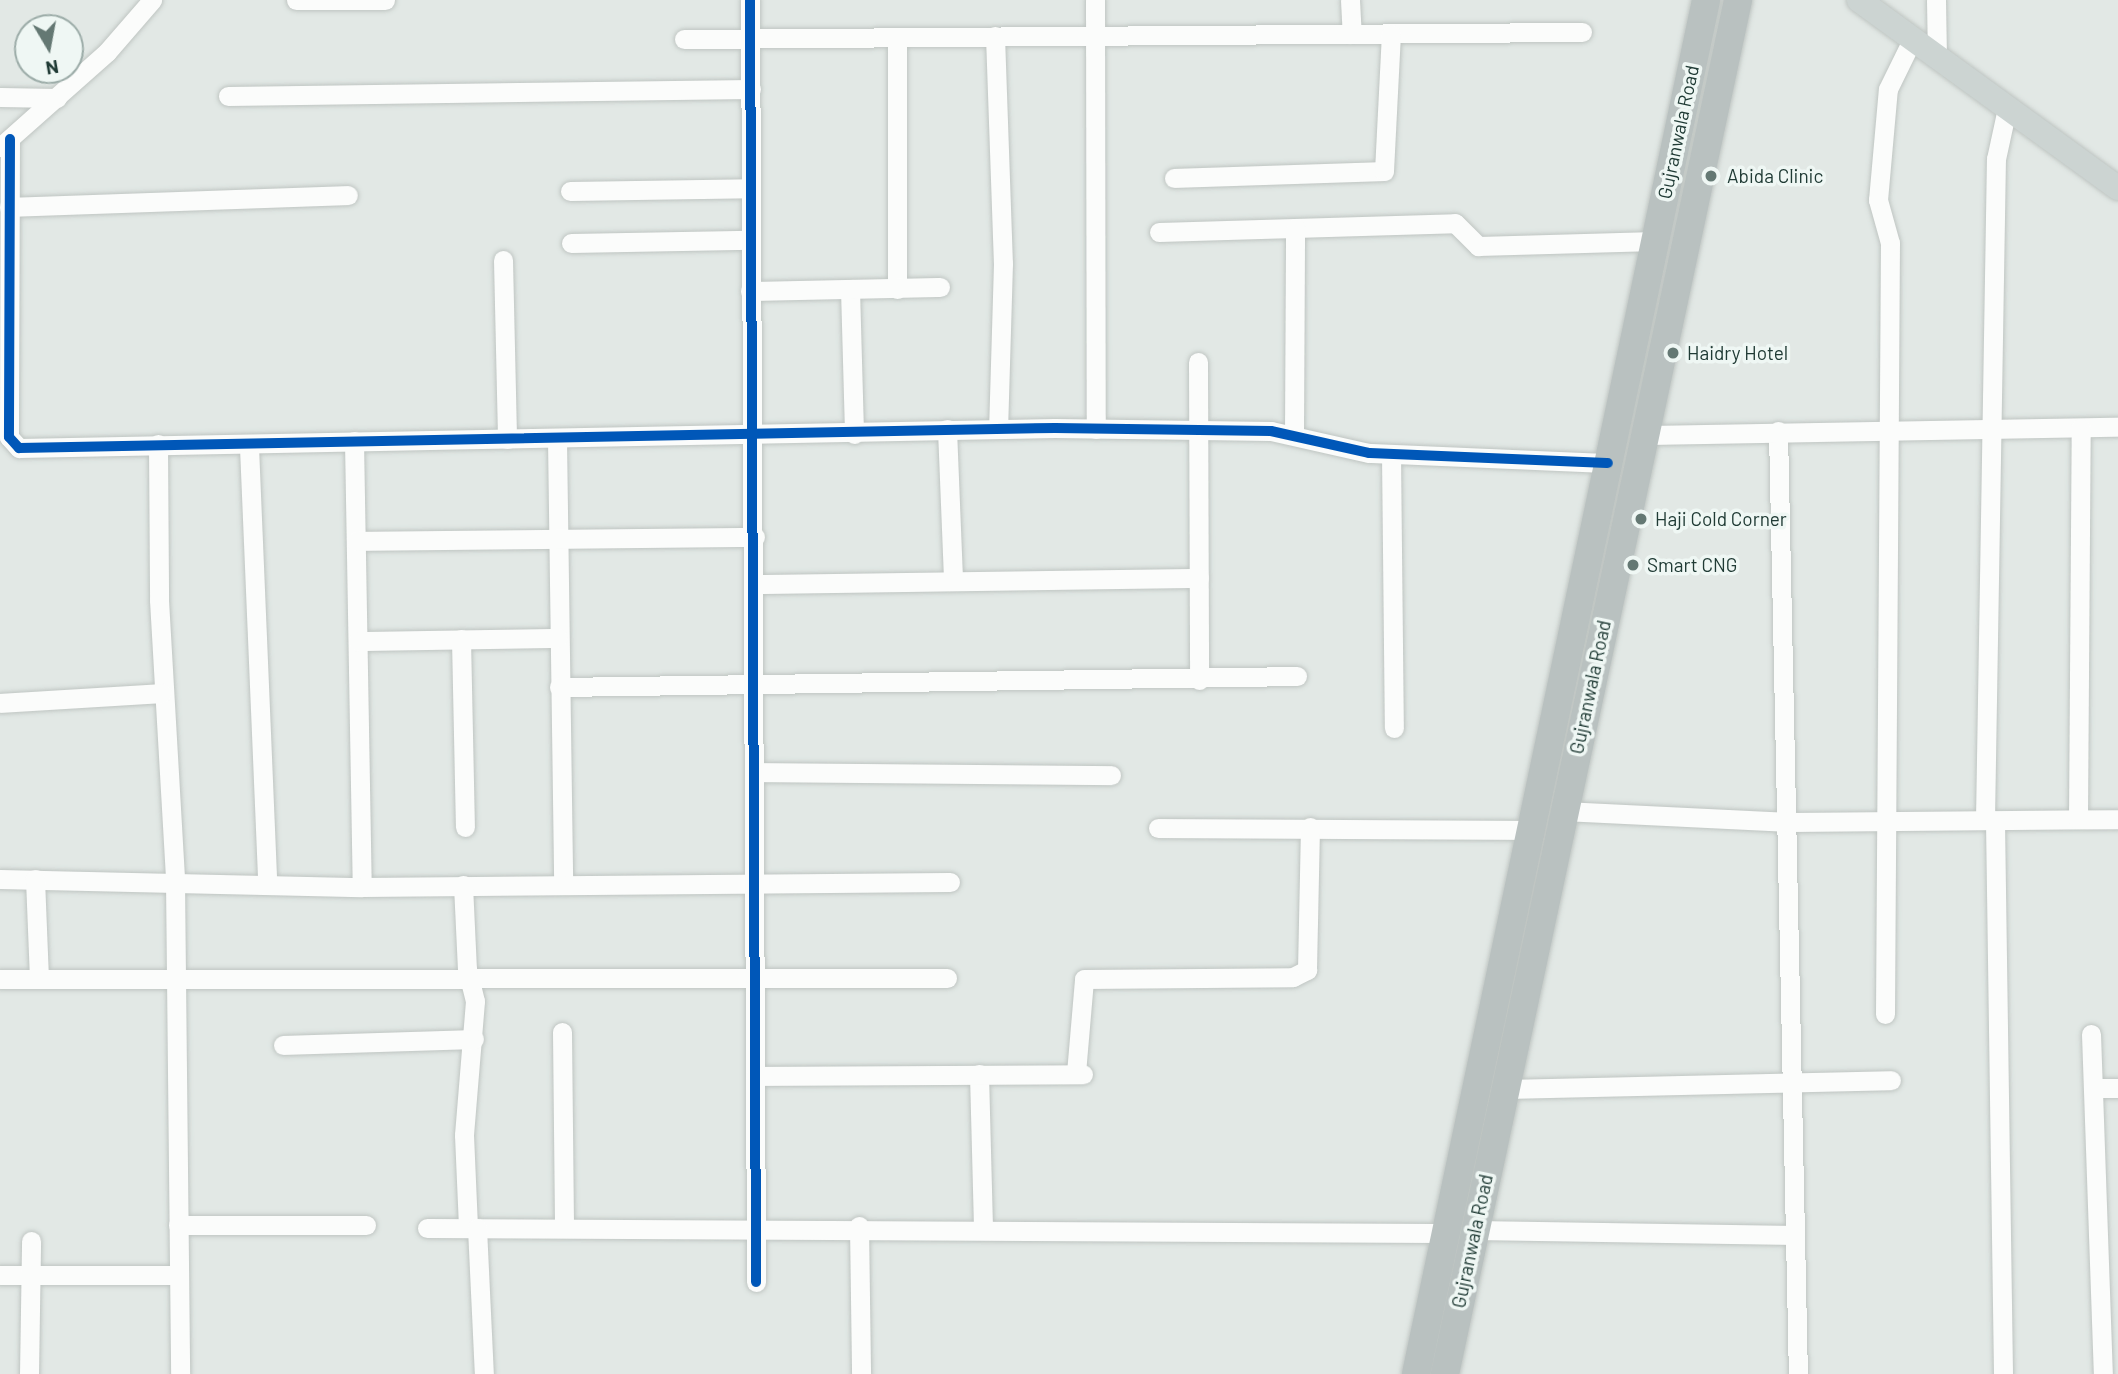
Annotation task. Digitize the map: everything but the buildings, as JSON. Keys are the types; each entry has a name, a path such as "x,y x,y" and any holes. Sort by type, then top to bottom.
{"highway":[{"name":"Gujranwala Road","path":"1416,1374 1706,0"},
{"name":"Gujranwala Road","path":"1444,1374 1738,0"}],"main road":[{"path":"1859,0 2118,188"}],"street":[{"path":"152,0 57,98 5,143 9,207 9,441 26,448 158,444 248,447 355,441 854,434 947,429 1096,429 1294,433 1391,454 1608,463"},
{"path":"296,0 385,0"},
{"path":"750,0 750,291 756,685 756,1282"},
{"path":"1094,0 1096,429"},
{"path":"1350,0 1352,34"},
{"path":"1936,0 1937,57"},
{"path":"684,39 1581,32"},
{"path":"1174,178 1384,171 1391,34"},
{"path":"995,36 1003,263 998,429"},
{"path":"897,37 897,289"},
{"path":"1885,1014 1889,243 1878,200 1888,89 1912,40"},
{"path":"228,96 751,89"},
{"path":"0,97 57,98"},
{"path":"2003,1374 1989,820 1991,431 1996,159 2007,108"},
{"path":"570,191 751,188"},
{"path":"9,207 348,195"},
{"path":"1160,232 1455,223 1478,246 1655,241"},
{"path":"1294,433 1295,228"},
{"path":"570,243 751,240"},
{"path":"503,260 507,439"},
{"path":"750,291 940,287"},
{"path":"850,289 854,434"},
{"path":"1198,362 1199,680"},
{"path":"1644,435 2118,427"},
{"path":"2078,819 2081,428"},
{"path":"947,429 953,581"},
{"path":"1778,431 1790,822 1798,1374"},
{"path":"556,439 563,883"},
{"path":"355,441 362,887"},
{"path":"158,444 162,693 175,881 180,1374"},
{"path":"248,447 267,884"},
{"path":"1391,454 1394,728"},
{"path":"356,541 755,537"},
{"path":"755,584 1199,578"},
{"path":"358,641 558,638"},
{"path":"461,639 465,827"},
{"path":"559,687 1199,680 1297,676"},
{"path":"0,703 162,693"},
{"path":"756,772 1111,775"},
{"path":"1563,811 1790,822 2118,819"},
{"path":"755,1076 1079,1074 1084,979 1293,977 1307,970 1310,827"},
{"path":"1158,828 1530,830"},
{"path":"0,879 362,887 756,879 950,882"},
{"path":"34,879 39,979"},
{"path":"463,885 474,1039 467,1049 464,1135 484,1374"},
{"path":"0,979 176,982 947,978"},
{"path":"562,1032 564,1227"},
{"path":"2091,1034 2103,1374"},
{"path":"283,1045 474,1039"},
{"path":"979,1074 983,1228"},
{"path":"1504,1089 1891,1080"},
{"path":"2095,1088 2118,1088"},
{"path":"178,1225 366,1225"},
{"path":"427,1228 756,1225 1446,1233"},
{"path":"859,1226 861,1374"},
{"path":"1475,1230 1795,1235"},
{"path":"29,1374 31,1241"},
{"path":"0,1275 178,1275"}],"cycle path":[{"path":"750,0 756,1282"},
{"path":"10,139 9,437 19,448 1055,428 1271,431 1369,453 1608,463"}],"place":[{"name":"Abida Clinic","path":"1711,176"},
{"name":"Haidry Hotel","path":"1673,353"},
{"name":"Haji Cold Corner","path":"1641,519"},
{"name":"Smart CNG","path":"1633,565"}]}
